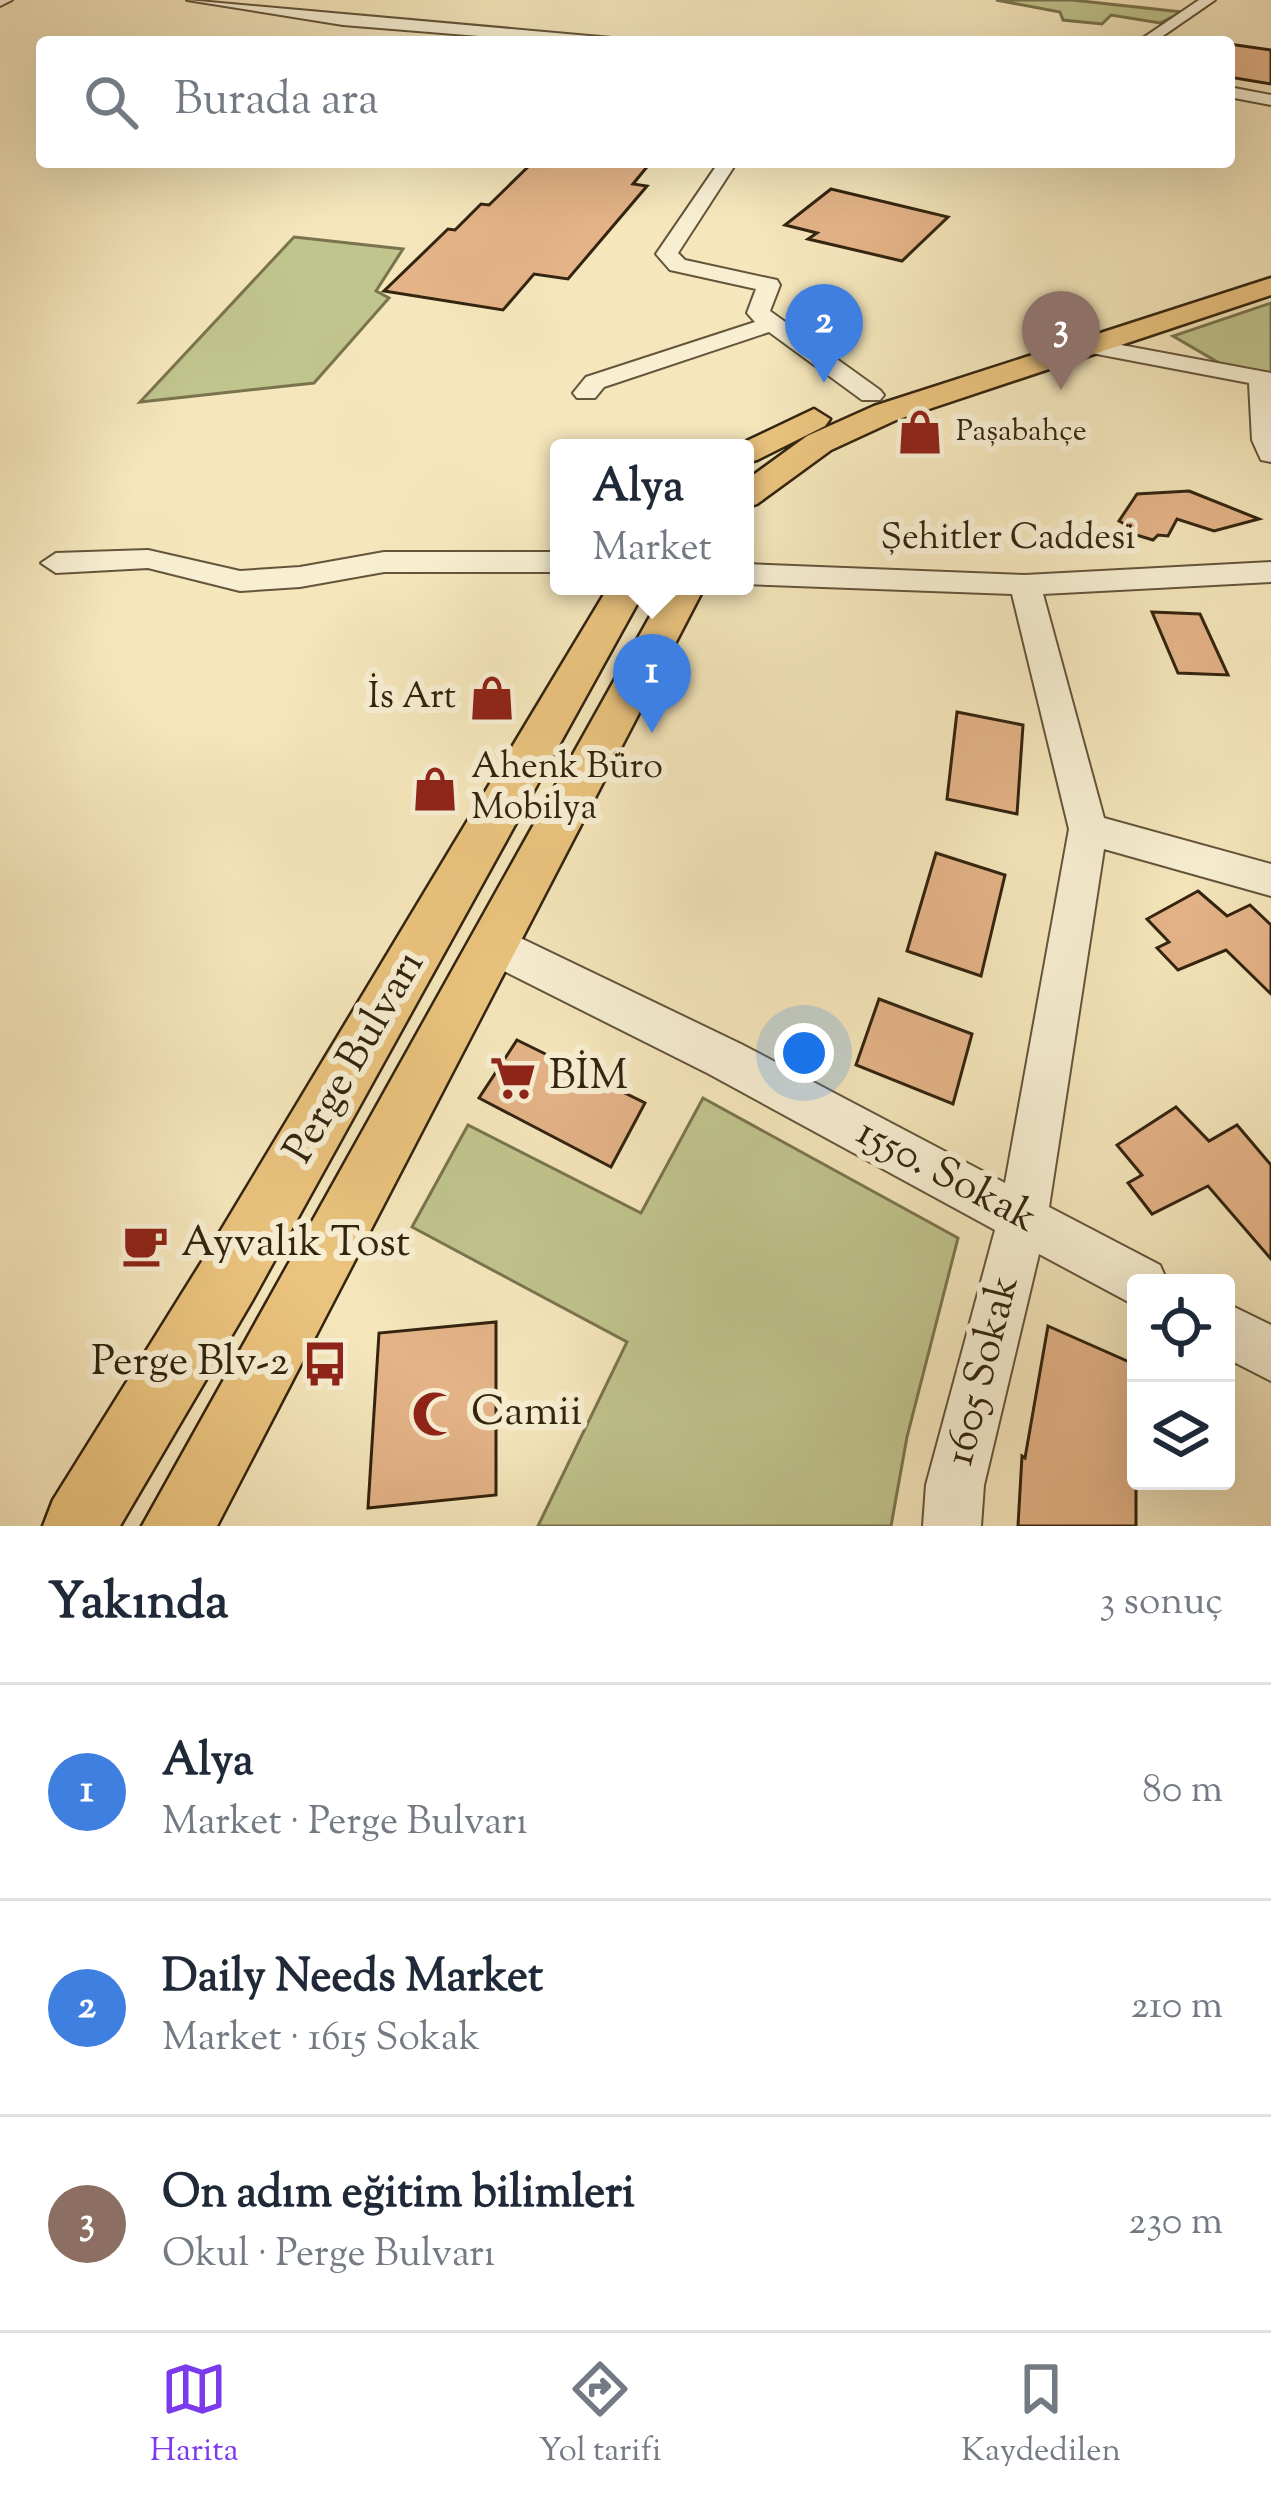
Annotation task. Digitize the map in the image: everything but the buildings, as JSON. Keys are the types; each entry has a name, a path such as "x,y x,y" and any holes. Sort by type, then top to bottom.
{"main road":[{"path":"754,449 871,395 1271,262"},
{"path":"754,490 819,443 885,413 1271,286"},
{"name":"Perge Bulvarı","path":"79,1526 229,1279 623,595"},
{"name":"Perge Bulvarı","path":"178,1526 681,595"}],"street":[{"path":"194,0 343,21 535,36"},
{"path":"1153,36 1208,0"},
{"path":"1235,93 1271,100"},
{"path":"724,168 667,254 677,266 769,285 758,313 871,395"},
{"path":"586,392 595,382 770,324"},
{"path":"1089,346 1266,379 1265,440 1271,454"},
{"path":"56,563 148,559 240,581 299,577 384,562 550,562"},
{"name":"Şehitler Caddesi","path":"754,574 1025,585 1271,572"},
{"path":"1025,585 1088,829 1271,880"},
{"name":"1605 Sokak","path":"952,1526 955,1485 1023,1217 1088,829"},
{"name":"1550. Sokak","path":"491,944 724,1059 1127,1275"},
{"path":"1235,1334 1271,1354"}],"green space":[{"path":"996,0 1072,0 1182,12 1160,23 1111,15 1102,24 1063,20 1060,12"},
{"path":"294,237 403,249 376,291 389,298 314,383 140,402"},
{"path":"1271,303 1271,373 1221,364 1173,336"},
{"path":"703,1098 958,1238 907,1437 891,1526 538,1526 627,1342 412,1227 468,1125 641,1213"}],"place":[{"name":"Daily Needs Market","path":"824,383"},
{"name":"On adım eğitim bilimleri","path":"1061,390"},
{"name":"Paşabahçe","path":"920,432"},
{"name":"İs Art","path":"492,698"},
{"name":"Alya","path":"652,733"},
{"name":"Ahenk Büro Mobilya","path":"435,789"},
{"name":"BİM","path":"513,1078"},
{"name":"Ayvalık Tost","path":"145,1245"},
{"name":"Perge Blv-2","path":"325,1364"},
{"name":"Camii","path":"435,1414"}]}
